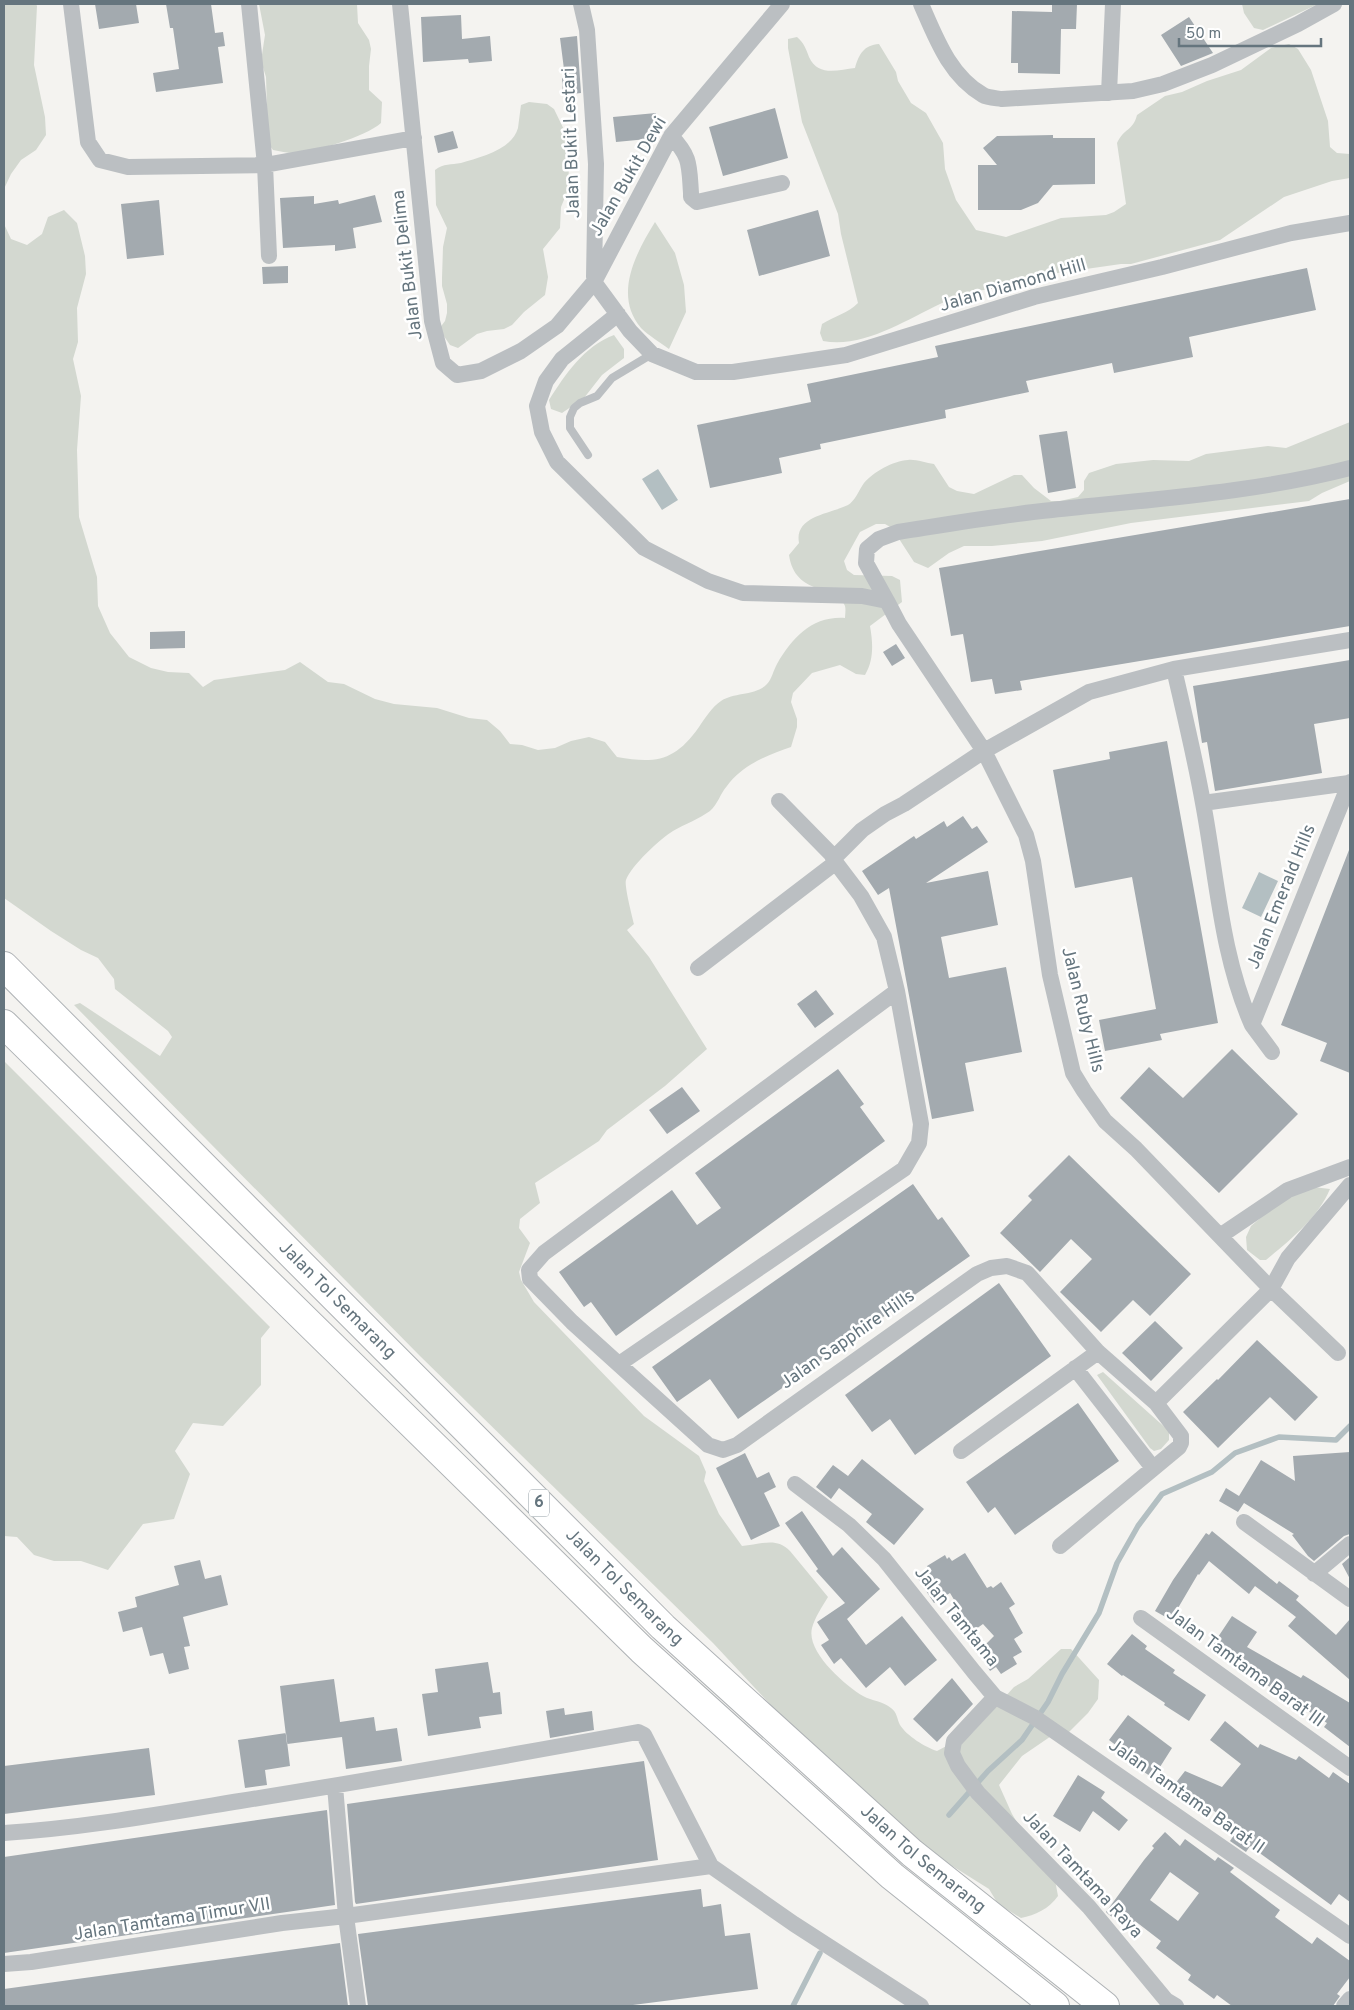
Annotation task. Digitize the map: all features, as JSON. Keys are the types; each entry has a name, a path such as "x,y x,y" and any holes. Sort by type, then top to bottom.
{"highway":[{"name":"Jalan Tol Semarang","path":"4,966 663,1627 912,1853 1105,2006"},
{"name":"Jalan Tol Semarang","path":"4,1024 642,1650 892,1876 1055,2006"}],"street":[{"path":"71,4 88,142 100,160 128,168 265,165 414,138"},
{"path":"249,4 265,165 269,256"},
{"name":"Jalan Bukit Delima","path":"400,4 432,321 442,363 457,375 481,371 521,352 557,326 594,282"},
{"name":"Jalan Bukit Lestari","path":"581,4 586,30 596,164 594,282"},
{"name":"Jalan Bukit Dewi","path":"594,282 671,136 782,4"},
{"path":"922,4 946,58 954,70 984,96 1002,99 1133,91 1163,84 1212,65 1298,24 1334,4"},
{"path":"1108,93 1113,4"},
{"path":"671,136 687,155 690,193 697,202 782,183"},
{"name":"Jalan Diamond Hill","path":"652,354 696,372 733,372 846,355 1034,297 1162,267 1291,233 1350,223"},
{"path":"594,282 630,332 652,354"},
{"path":"618,314 562,359 546,381 537,406 542,432 557,462 644,548 708,581 743,593 862,596 886,601"},
{"path":"984,750 899,624 866,563 867,550 879,539 898,532 1050,510 1206,494 1327,474 1350,468"},
{"path":"698,968 835,860 862,830 984,750 1090,692 1174,669 1350,640"},
{"name":"Jalan Emerald Hills","path":"1174,669 1203,803 1219,903 1231,960 1252,1025 1272,1052"},
{"name":"Jalan Ruby Hills","path":"984,750 1026,835 1033,861 1050,975 1073,1073 1105,1121 1136,1150 1271,1289 1338,1353"},
{"name":"Jalan Emerald Hills","path":"1203,803 1350,783 1252,1025"},
{"path":"619,1364 904,1169 914,1156 919,1143 921,1124 897,991 884,937 861,896 835,860 779,801"},
{"name":"Jalan Sapphire Hills","path":"897,991 630,1188 534,1262 528,1270 530,1280 572,1322 708,1445 723,1450 737,1445 977,1274 991,1268 1007,1266 1018,1268 1027,1273 1098,1352 1156,1403 1182,1440 1179,1447 1060,1546"},
{"path":"1220,1236 1288,1190 1350,1167"},
{"path":"1156,1403 1271,1289 1288,1258 1350,1185"},
{"path":"961,1451 1098,1352"},
{"path":"1075,1368 1153,1468"},
{"name":"Jalan Tamtama","path":"795,1484 849,1524 884,1559 996,1697"},
{"path":"1244,1522 1350,1600"},
{"path":"1314,1574 1350,1544"},
{"name":"Jalan Tamtama Barat III","path":"1141,1618 1350,1768"},
{"name":"Jalan Tamtama Barat II","path":"996,1697 1036,1719 1350,1936"},
{"name":"Jalan Tamtama Raya","path":"996,1697 954,1742 952,1753 958,1766 974,1788 1089,1907 1166,2000 1176,2006"},
{"path":"4,1834 48,1830 335,1786 638,1732 644,1735 711,1866 794,1924 921,2006"},
{"path":"335,1786 346,1916 358,2006"},
{"name":"Jalan Tamtama Timur VII","path":"4,1964 31,1962 282,1923 711,1866"},
{"path":"1344,2006 1350,1998"}],"lane":[{"path":"588,455 570,428 570,417 574,408 580,403 597,396 612,378 652,354"}],"shaded area":[{"path":"4,4 36,4 37,6 34,65 45,117 46,135 36,150 21,160 11,174 4,189"},
{"path":"259,4 357,4 358,23 369,40 371,49 369,90 382,102 381,123 352,138 326,147 293,153 273,150 268,143 266,77 261,61 265,35"},
{"path":"1242,4 1318,4 1263,30 1254,28 1244,13"},
{"path":"797,37 813,63 823,70 829,71 855,68 858,58 866,48 879,44 896,72 898,81 911,103 926,113 943,143 945,169 956,200 976,230 1006,237 1061,218 1106,215 1114,212 1126,204 1117,143 1131,127 1137,115 1165,96 1182,92 1207,81 1241,70 1271,48 1289,44 1298,49 1311,70 1328,121 1330,147 1337,153 1350,154 1350,178 1332,181 1284,197 1220,240 1131,264 1044,275 988,290 969,292 883,332 853,341 823,341 820,333 822,324 846,312 858,303 838,214 802,122 788,48 788,39"},
{"path":"529,102 547,104 554,109 569,140 567,156 569,165 568,190 561,207 560,228 543,249 548,277 545,295 524,312 512,325 504,329 477,334 458,348 450,345 439,329 445,321 447,313 442,278 443,247 447,228 436,205 435,170 445,165 461,163 494,152 509,142 515,136 518,128 521,105"},
{"path":"64,210 77,223 85,256 86,274 77,308 78,342 73,359 81,396 77,450 79,517 97,577 98,606 110,633 129,657 151,668 168,672 189,673 203,687 214,680 285,670 300,662 328,682 344,684 375,699 394,704 437,708 469,718 487,720 500,731 510,744 522,745 538,750 555,748 571,741 589,737 605,742 617,757 654,760 673,753 682,747 712,709 721,701 762,688 769,682 783,654 805,630 833,618 845,618 845,606 841,599 807,584 799,578 793,568 789,555 799,543 799,534 802,527 815,517 848,505 853,501 868,479 890,465 911,460 934,464 949,487 957,491 974,494 1014,475 1022,475 1034,488 1051,501 1060,501 1078,497 1084,490 1084,481 1089,473 1116,464 1153,460 1189,461 1206,454 1268,446 1286,448 1350,422 1350,481 1309,501 1131,523 1042,541 992,546 964,546 949,553 928,568 914,562 892,528 885,524 876,524 860,532 844,561 847,570 854,575 892,576 900,580 902,602 870,626 872,651 865,675 856,674 840,665 812,673 793,693 791,702 797,719 797,727 791,747 765,757 740,772 725,789 710,811 673,831 661,840 646,853 626,880 627,894 634,924 627,930 649,957 707,1049 665,1086 607,1130 599,1141 535,1183 540,1203 520,1219 519,1228 530,1243 519,1272 521,1280 534,1302 644,1416 699,1456 706,1472 704,1481 719,1514 742,1546 768,1542 785,1546 790,1551 828,1597 812,1628 815,1647 821,1657 837,1676 855,1691 866,1698 885,1704 893,1710 900,1725 912,1737 937,1751 973,1732 1014,1687 1028,1679 1061,1649 1071,1649 1099,1680 1098,1699 1088,1713 1069,1732 1060,1730 1022,1756 999,1785 1012,1814 1042,1864 1055,1880 1058,1896 1041,1911 1021,1918 998,1904 989,1889 938,1857 779,1716 713,1643 420,1356 74,1005 80,1003 160,1056 172,1037 168,1031 115,989 114,979 98,958 81,950 51,931 4,898 4,224 11,239 27,245 42,234 48,217"},
{"path":"655,222 675,253 684,285 686,312 669,349 641,328 633,315 629,302 630,274 641,247"},
{"path":"614,335 624,349 624,358 602,375 584,398 562,413 551,409 549,400 576,362 593,346"},
{"path":"658,469 678,500 662,510 642,479"},
{"path":"1259,872 1278,881 1261,917 1242,908"},
{"path":"4,1061 270,1327 261,1338 261,1385 223,1426 193,1423 175,1451 190,1474 174,1519 143,1524 108,1570 81,1561 54,1561 34,1555 17,1537 4,1536"},
{"path":"1313,1187 1330,1189 1318,1210 1294,1236 1266,1260 1260,1260 1247,1250 1246,1237 1251,1226 1280,1201"},
{"path":"1103,1372 1169,1431 1169,1440 1161,1449 1154,1451 1150,1448 1097,1375"}],"building":[{"path":"95,4 136,4 139,23 99,29"},
{"path":"166,4 211,4 215,33 223,32 225,46 218,47 223,83 156,92 153,73 179,69 173,28 170,28"},
{"path":"1052,4 1077,4 1076,29 1061,29 1060,74 1018,73 1018,63 1011,63 1012,11 1052,12"},
{"path":"461,15 462,39 490,36 492,61 469,63 468,59 423,62 421,17"},
{"path":"1189,17 1213,53 1181,66 1161,35"},
{"path":"577,36 581,93 563,95 562,78 565,77 560,38"},
{"path":"775,108 788,158 723,176 709,127"},
{"path":"656,113 658,138 616,142 613,117"},
{"path":"453,131 458,148 438,153 434,136"},
{"path":"1053,135 1053,138 1095,138 1095,184 1053,185 1038,203 1021,210 978,210 978,165 997,165 983,148 997,136"},
{"path":"375,195 382,222 353,228 356,248 335,251 335,245 283,248 280,198 314,196 314,204 338,200 339,204"},
{"path":"159,200 164,255 127,259 121,204"},
{"path":"818,210 830,256 759,276 747,230"},
{"path":"288,266 288,283 263,284 262,267"},
{"path":"1307,268 1316,310 1189,337 1193,357 1114,373 1112,363 1026,381 1029,392 945,410 946,418 820,444 821,449 779,458 782,473 710,488 697,425 811,402 807,384 938,357 935,346"},
{"path":"1067,431 1076,488 1048,493 1039,435"},
{"path":"1350,499 1350,626 1020,681 1022,690 995,694 992,679 971,682 963,634 951,636 939,568"},
{"path":"185,631 185,648 150,649 150,632"},
{"path":"896,644 905,658 892,666 883,652"},
{"path":"1350,660 1350,718 1314,724 1322,773 1215,791 1207,742 1202,743 1193,686"},
{"path":"1167,741 1218,1023 1160,1034 1162,1040 1105,1051 1099,1020 1156,1009 1132,877 1075,888 1053,770 1110,759 1109,752"},
{"path":"963,816 972,829 977,826 988,842 926,883 988,871 998,925 941,937 949,978 1006,967 1022,1052 965,1063 974,1111 932,1119 889,888 878,895 862,871 914,836 916,839 944,821 947,827"},
{"path":"1349,850 1350,1073 1320,1061 1327,1043 1281,1025"},
{"path":"816,990 834,1014 815,1028 797,1004"},
{"path":"1232,1049 1298,1114 1219,1193 1120,1098 1149,1067 1183,1098"},
{"path":"838,1069 864,1104 860,1107 885,1141 616,1336 591,1302 584,1307 559,1272 672,1190 697,1225 721,1208 695,1173"},
{"path":"682,1087 700,1111 667,1134 649,1110"},
{"path":"1069,1155 1191,1274 1150,1316 1133,1300 1101,1332 1060,1292 1092,1259 1071,1239 1040,1272 1000,1233 1032,1200 1028,1196"},
{"path":"913,1184 938,1220 942,1217 970,1256 738,1419 710,1379 677,1402 652,1367"},
{"path":"999,1283 1051,1356 915,1455 890,1419 872,1432 845,1395"},
{"path":"1155,1321 1183,1348 1151,1381 1122,1353"},
{"path":"1257,1340 1318,1397 1295,1421 1270,1397 1218,1448 1183,1412"},
{"path":"1078,1403 1119,1461 1015,1535 995,1507 988,1513 966,1482"},
{"path":"1350,1452 1350,1534 1344,1536 1314,1561 1292,1535 1294,1534 1244,1503 1238,1512 1219,1501 1226,1488 1239,1496 1261,1460 1295,1481 1293,1456"},
{"path":"745,1453 757,1478 769,1472 776,1487 764,1493 780,1526 751,1540 716,1468"},
{"path":"862,1459 924,1509 894,1545 866,1522 872,1514 839,1488 831,1499 816,1487 833,1465 848,1476"},
{"path":"802,1511 833,1556 842,1547 880,1589 847,1619 866,1645 902,1616 937,1660 905,1686 890,1667 866,1688 841,1658 834,1664 821,1645 829,1640 817,1622 845,1603 816,1571 818,1569 785,1523"},
{"path":"1212,1531 1277,1584 1279,1581 1299,1596 1296,1600 1336,1635 1350,1619 1350,1680 1288,1626 1296,1617 1255,1586 1249,1594 1209,1561 1198,1574 1171,1620 1155,1611 1173,1580 1206,1533 1209,1535"},
{"path":"965,1553 987,1588 991,1586 993,1588 1001,1582 1015,1604 1009,1608 1023,1633 1014,1639 1022,1652 1013,1657 1017,1664 1001,1674 996,1667 990,1671 979,1651 994,1636 983,1624 969,1634 961,1621 965,1618 950,1593 934,1603 917,1577 929,1570 927,1566 945,1555 947,1559 949,1557 952,1561"},
{"path":"1350,1557 1350,1579 1342,1564"},
{"path":"200,1560 205,1579 221,1575 228,1605 183,1617 190,1646 184,1647 189,1669 169,1674 163,1653 150,1656 142,1627 123,1632 118,1612 137,1607 135,1597 179,1585 174,1566"},
{"path":"1232,1616 1257,1632 1247,1647 1301,1678 1303,1675 1350,1703 1350,1747 1324,1727 1327,1723 1210,1649"},
{"path":"1132,1634 1147,1646 1145,1649 1175,1670 1173,1673 1206,1695 1189,1721 1107,1664"},
{"path":"488,1662 493,1693 500,1692 502,1714 479,1717 481,1728 428,1736 422,1694 438,1692 435,1669"},
{"path":"952,1678 973,1704 937,1742 913,1719"},
{"path":"334,1679 340,1722 374,1717 376,1731 397,1728 402,1761 346,1769 342,1737 287,1744 280,1686"},
{"path":"564,1708 565,1715 592,1711 594,1730 550,1738 546,1711"},
{"path":"1128,1715 1172,1748 1153,1778 1138,1768 1141,1764 1109,1740"},
{"path":"1225,1721 1258,1748 1260,1744 1296,1760 1299,1756 1329,1778 1333,1772 1350,1784 1350,1902 1339,1894 1331,1905 1250,1846 1246,1852 1230,1841 1238,1829 1206,1805 1171,1789 1185,1771 1222,1787 1241,1764 1210,1740"},
{"path":"286,1733 290,1766 265,1770 267,1785 245,1788 238,1740"},
{"path":"149,1748 155,1795 4,1814 4,1766"},
{"path":"644,1761 658,1860 356,1904 355,1902 347,1804"},
{"path":"1078,1775 1105,1792 1101,1798 1128,1820 1119,1831 1093,1811 1080,1832 1053,1816"},
{"path":"327,1810 335,1905 4,1953 4,1857"},
{"path":"1165,1832 1180,1846 1185,1839 1215,1861 1218,1857 1234,1868 1230,1872 1280,1910 1275,1917 1312,1944 1317,1937 1350,1961 1350,1977 1337,1994 1340,1996 1333,2006 1232,2006 1217,1995 1214,1999 1188,1980 1191,1975 1156,1948 1161,1941 1135,1921 1129,1929 1108,1914 1106,1912 1154,1848 1152,1846","holes":["1170,1872 1199,1893 1178,1921 1150,1900"]},
{"path":"701,1889 703,1907 721,1904 725,1936 750,1933 758,1989 625,2006 368,2006 358,1934"},
{"path":"340,1943 348,2006 4,2006 4,1989"}],"waterway":[{"path":"949,1815 988,1771 1022,1740 1048,1702 1062,1674 1099,1613 1117,1563 1138,1526 1162,1494 1212,1472 1235,1453 1279,1437 1336,1440 1350,1426"},
{"path":"793,2006 820,1953"}]}
